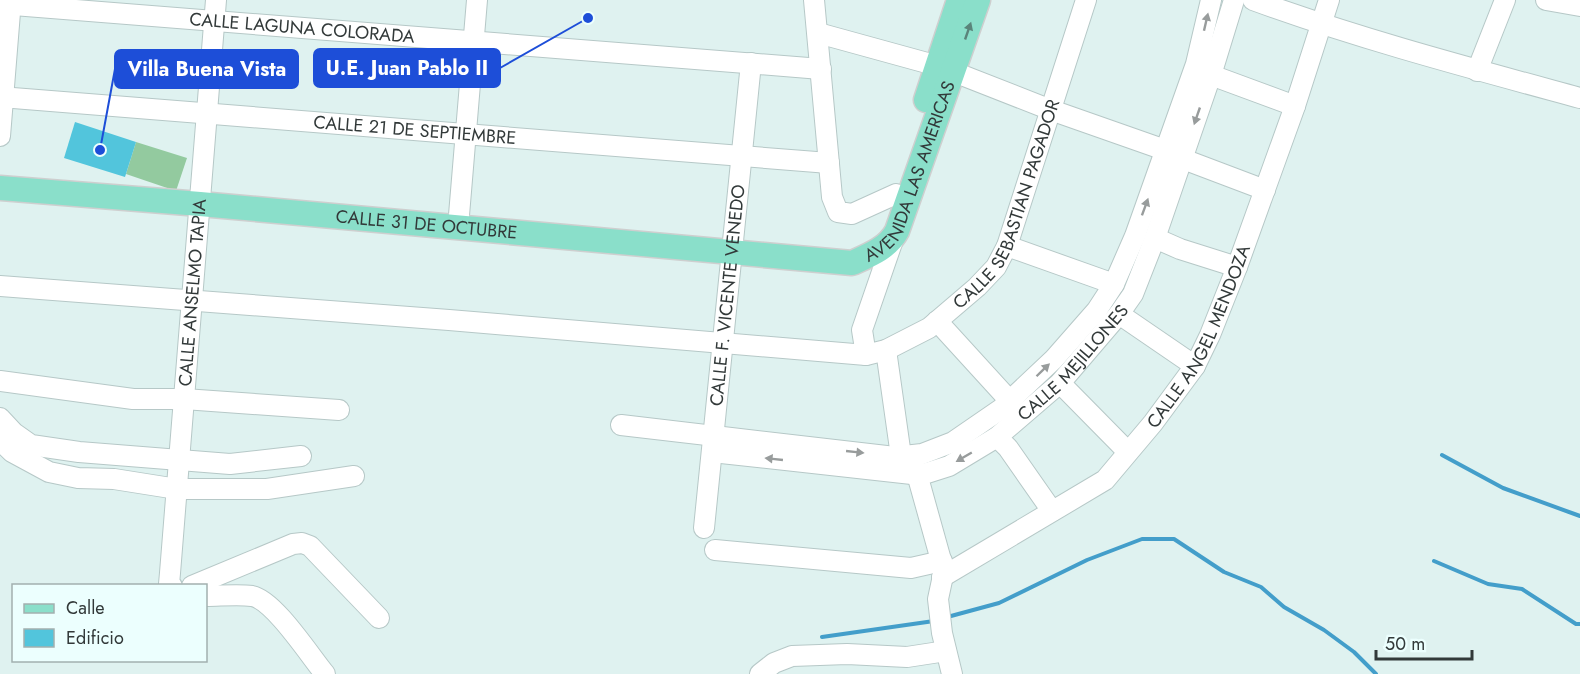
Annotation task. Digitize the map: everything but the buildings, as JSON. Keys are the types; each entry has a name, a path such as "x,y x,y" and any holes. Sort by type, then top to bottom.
{"main road":[{"name":"AVENIDA LAS AMERICAS","path":"852,263 876,252 892,240 907,205 946,69 959,0"},
{"name":"AVENIDA LAS AMERICAS","path":"852,263 870,245 891,210 946,69 978,0"},
{"name":"CALLE 31 DE OCTUBRE","path":"0,188 852,263"}],"street":[{"name":"CALLE ANSELMO TAPIA","path":"169,584 216,0"},
{"path":"459,227 477,0"},
{"path":"814,0 832,197 838,212 852,213 896,194"},
{"name":"CALLE SEBASTIAN PAGADOR","path":"0,286 866,355 886,350 929,328 977,287 996,267 1007,246 1086,0"},
{"name":"CALLE MEJILLONES","path":"712,445 917,474 927,473 949,466 997,437 1060,383 1119,314 1133,294 1155,238 1211,0"},
{"name":"CALLE MEJILLONES","path":"712,445 901,456 922,454 953,442 1010,401 1078,333 1114,284 1211,75 1234,0"},
{"path":"1253,0 1322,25 1477,71 1580,97"},
{"name":"CALLE ANGEL MENDOZA","path":"715,550 942,569 1052,511 1105,480 1153,423 1195,366 1210,335 1238,267 1295,106 1329,0"},
{"path":"1477,71 1504,0"},
{"path":"1546,0 1580,6"},
{"name":"CALLE LAGUNA COLORADA","path":"7,3 821,69"},
{"path":"0,136 7,3"},
{"path":"818,33 946,69 1265,190"},
{"name":"CALLE F. VICENTE VENEDO","path":"704,528 751,63"},
{"path":"1211,75 1295,106"},
{"name":"CALLE 21 DE SEPTIEMBRE","path":"1,98 829,164"},
{"path":"1155,238 1180,249 1238,267"},
{"path":"866,355 862,330 892,240"},
{"path":"1007,246 1114,284"},
{"path":"1119,314 1195,366"},
{"path":"937,321 1010,401"},
{"path":"886,350 901,456"},
{"path":"0,381 133,399 184,399 339,410"},
{"path":"1060,383 1128,452"},
{"path":"0,418 14,433 31,445 179,461 230,464 302,456"},
{"path":"621,425 712,445"},
{"path":"997,437 1008,448 1052,511"},
{"path":"0,440 12,452 49,472 78,478 114,479 177,489 267,489 354,476"},
{"path":"917,474 942,569 938,599 952,674"},
{"path":"194,584 293,544 302,543 310,546 379,618"},
{"path":"207,596 253,596 266,602 278,614 324,674"},
{"path":"759,674 774,663 792,656 847,654 907,657 946,651"}],"green space":[{"path":"136,142 187,158 176,191 126,174"}],"waterway":[{"path":"1442,455 1503,488 1580,516"},
{"path":"951,616 999,603 1087,560 1142,539 1174,539 1224,572 1261,587 1284,607 1324,630 1354,652 1376,674"},
{"path":"1434,561 1488,584 1522,589 1576,624 1580,624"},
{"path":"822,637 934,621"}],"place":[{"name":"U.E. Juan Pablo II","path":"588,18"},
{"name":"Villa Buena Vista","path":"100,150"}]}
